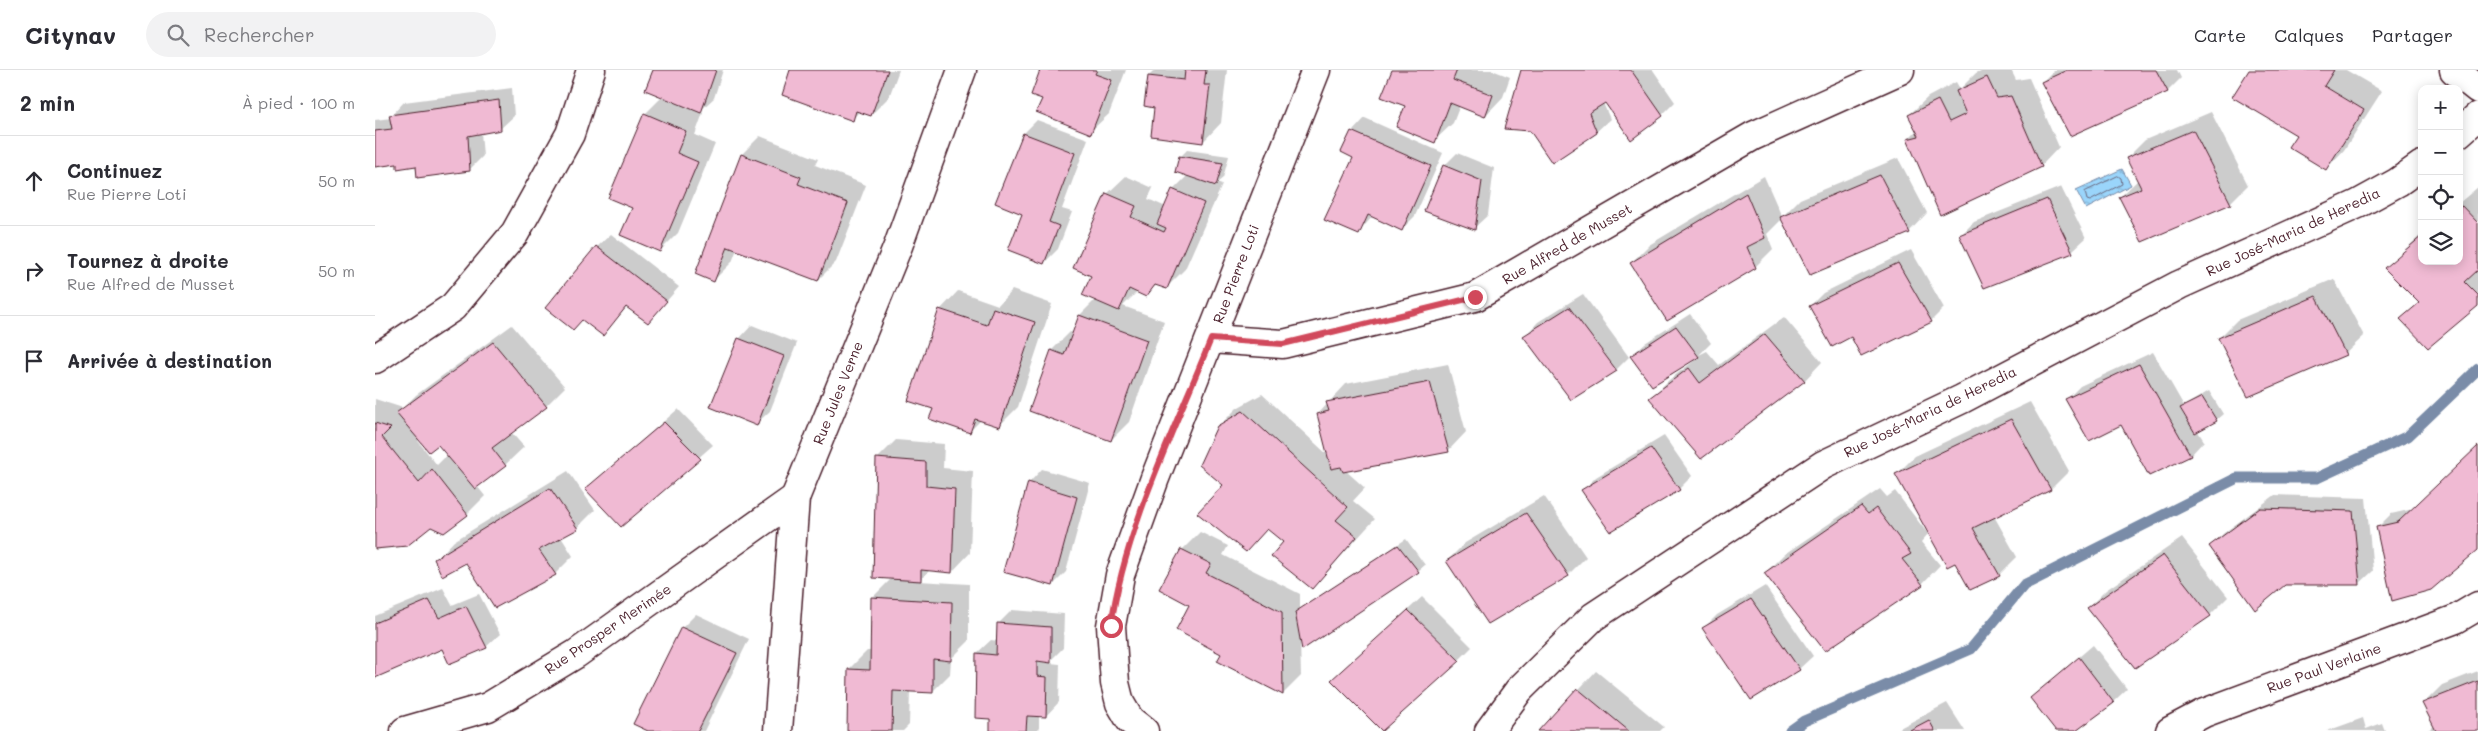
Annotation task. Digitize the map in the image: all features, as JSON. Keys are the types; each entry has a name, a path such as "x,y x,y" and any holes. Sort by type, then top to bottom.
{"street":[{"path":"375,359 453,307 515,233 570,134 591,70"},
{"name":"Rue Jules Verne","path":"778,731 795,498 898,246 962,70"},
{"name":"Rue Pierre Loti","path":"1144,731 1130,720 1120,703 1115,683 1111,626 1120,575 1155,478 1316,70"},
{"name":"Rue Alfred de Musset","path":"1211,339 1283,344 1475,297 1753,136 1899,70"},
{"path":"2454,70 2478,89"},
{"path":"2462,130 2478,116"},
{"name":"Rue José-Maria de Heredia","path":"1489,731 1519,690 1593,617 1823,465 1962,399 2179,285 2358,204 2398,182 2418,168"},
{"name":"Rue Prosper Merimée","path":"405,731 487,707 496,702 576,654 795,498"},
{"name":"Rue Paul Verlaine","path":"2170,731 2204,713 2456,619 2478,606"}],"water":[{"path":"2122,169 2131,185 2086,209 2076,190"}],"building":[{"path":"653,70 716,70 701,113 645,90"},
{"path":"790,70 888,70 871,116 856,111 853,121 782,95"},
{"path":"1040,70 1097,70 1095,74 1112,80 1091,134 1036,112 1042,99 1031,95"},
{"path":"1185,70 1206,70 1204,85 1210,85 1203,143 1151,136 1154,108 1144,106 1148,76 1184,80"},
{"path":"1392,70 1457,70 1453,80 1493,95 1485,117 1450,103 1435,143 1396,127 1405,106 1381,97"},
{"path":"1521,70 1631,70 1663,116 1631,140 1605,103 1589,113 1597,133 1552,163 1530,131 1504,129"},
{"path":"2067,70 2156,70 2168,92 2070,136 2041,82"},
{"path":"2249,70 2334,70 2324,86 2364,110 2326,170 2288,147 2296,135 2232,97"},
{"path":"1987,77 1997,98 2011,96 2042,167 1940,215 1907,139 1919,136 1908,115 1938,100 1949,122 1966,114 1956,91"},
{"path":"499,100 501,130 468,136 470,171 417,178 416,166 397,169 397,164 375,167 375,131 392,129 389,115"},
{"path":"644,113 686,131 677,153 698,162 660,252 620,235 632,208 608,198"},
{"path":"2193,130 2231,204 2142,242 2119,197 2141,188 2126,158"},
{"path":"1351,131 1431,166 1402,231 1368,215 1359,235 1324,220 1353,158 1341,152"},
{"path":"1023,133 1075,153 1049,222 1059,226 1044,264 1008,250 1022,214 995,203"},
{"path":"741,154 801,177 798,184 848,203 818,281 728,247 714,282 695,274"},
{"path":"1179,156 1223,163 1216,186 1175,172"},
{"path":"1443,165 1482,181 1475,230 1424,211"},
{"path":"1880,175 1910,233 1810,275 1780,217"},
{"path":"1172,189 1204,203 1167,289 1155,285 1146,297 1129,289 1119,311 1082,295 1091,276 1073,268 1106,193 1136,206 1131,217 1164,232 1166,228 1157,224"},
{"path":"1746,193 1765,238 1747,247 1756,268 1667,321 1630,263"},
{"path":"2047,199 2073,253 1984,288 1959,235"},
{"path":"2463,207 2478,223 2478,270 2465,282 2478,295 2478,306 2428,348 2400,319 2419,303 2384,268 2418,239 2418,265 2463,265"},
{"path":"596,246 667,301 648,323 626,307 603,336 582,320 573,330 545,308"},
{"path":"1898,263 1932,322 1861,356 1851,337 1832,347 1809,306"},
{"path":"2316,296 2346,355 2248,397 2218,338"},
{"path":"1569,307 1617,371 1571,400 1523,336"},
{"path":"993,308 1035,322 1000,427 975,419 970,433 929,419 933,409 908,401 939,309 987,325"},
{"path":"1079,315 1147,340 1111,441 1029,411 1051,350 1064,355"},
{"path":"1676,326 1699,357 1652,386 1630,356"},
{"path":"1765,334 1805,381 1701,459 1649,398 1689,368 1700,383"},
{"path":"738,338 784,356 757,426 710,407"},
{"path":"493,342 547,407 492,448 506,466 475,489 438,445 429,452 396,413"},
{"path":"2139,364 2191,456 2149,476 2121,425 2089,441 2065,399"},
{"path":"1430,382 1449,452 1343,472 1341,467 1331,469 1317,414 1329,411 1326,402"},
{"path":"2202,397 2217,421 2195,433 2180,408"},
{"path":"1243,411 1348,507 1336,520 1357,537 1312,589 1271,556 1283,542 1267,529 1246,552 1197,513 1223,485 1199,465 1217,426"},
{"path":"2011,419 2051,490 1973,528 2000,576 1970,590 1955,563 1947,567 1895,474"},
{"path":"664,422 701,459 621,527 585,489"},
{"path":"375,423 391,428 382,437 419,483 432,469 468,515 444,533 431,527 407,546 375,549"},
{"path":"2478,446 2478,550 2431,590 2392,601 2376,527 2398,522"},
{"path":"1651,448 1680,490 1610,532 1581,490"},
{"path":"876,458 926,462 926,486 955,489 952,573 921,570 921,581 873,578"},
{"path":"1028,482 1077,497 1053,586 1003,572"},
{"path":"550,488 578,529 539,550 556,575 495,608 466,563 442,576 434,559"},
{"path":"1861,506 1868,514 1876,508 1911,554 1902,559 1923,585 1825,651 1764,573"},
{"path":"2260,508 2353,511 2360,585 2285,585 2255,610 2209,546"},
{"path":"1526,513 1569,576 1488,624 1446,561"},
{"path":"1398,545 1419,572 1302,650 1295,612"},
{"path":"1181,549 1211,564 1206,573 1282,612 1283,695 1217,661 1221,654 1176,630 1189,605 1159,589"},
{"path":"2163,555 2211,616 2135,668 2087,608"},
{"path":"871,597 952,602 951,661 933,659 933,693 893,691 892,731 847,731 848,669 870,670"},
{"path":"1751,599 1800,670 1751,700 1702,628"},
{"path":"429,600 439,618 466,606 487,648 449,664 442,649 375,678 375,623"},
{"path":"1408,610 1460,661 1382,731 1331,680"},
{"path":"997,623 1051,627 1051,663 1037,661 1037,676 1047,677 1046,717 1027,716 1026,731 990,731 990,719 975,718 976,653 996,655"},
{"path":"681,627 737,653 698,731 648,731 633,724"},
{"path":"2079,657 2114,703 2076,731 2056,731 2030,698"},
{"path":"2478,681 2478,731 2436,731 2422,703"},
{"path":"1577,688 1629,731 1538,731"},
{"path":"1929,720 1935,731 1908,731"}],"waterway":[{"path":"1790,731 1804,721 1971,649 2024,585 2237,478 2317,478 2408,436 2478,369"}],"route":[{"path":"1111,626 1120,575 1155,478 1211,339 1283,344 1475,297"}]}
